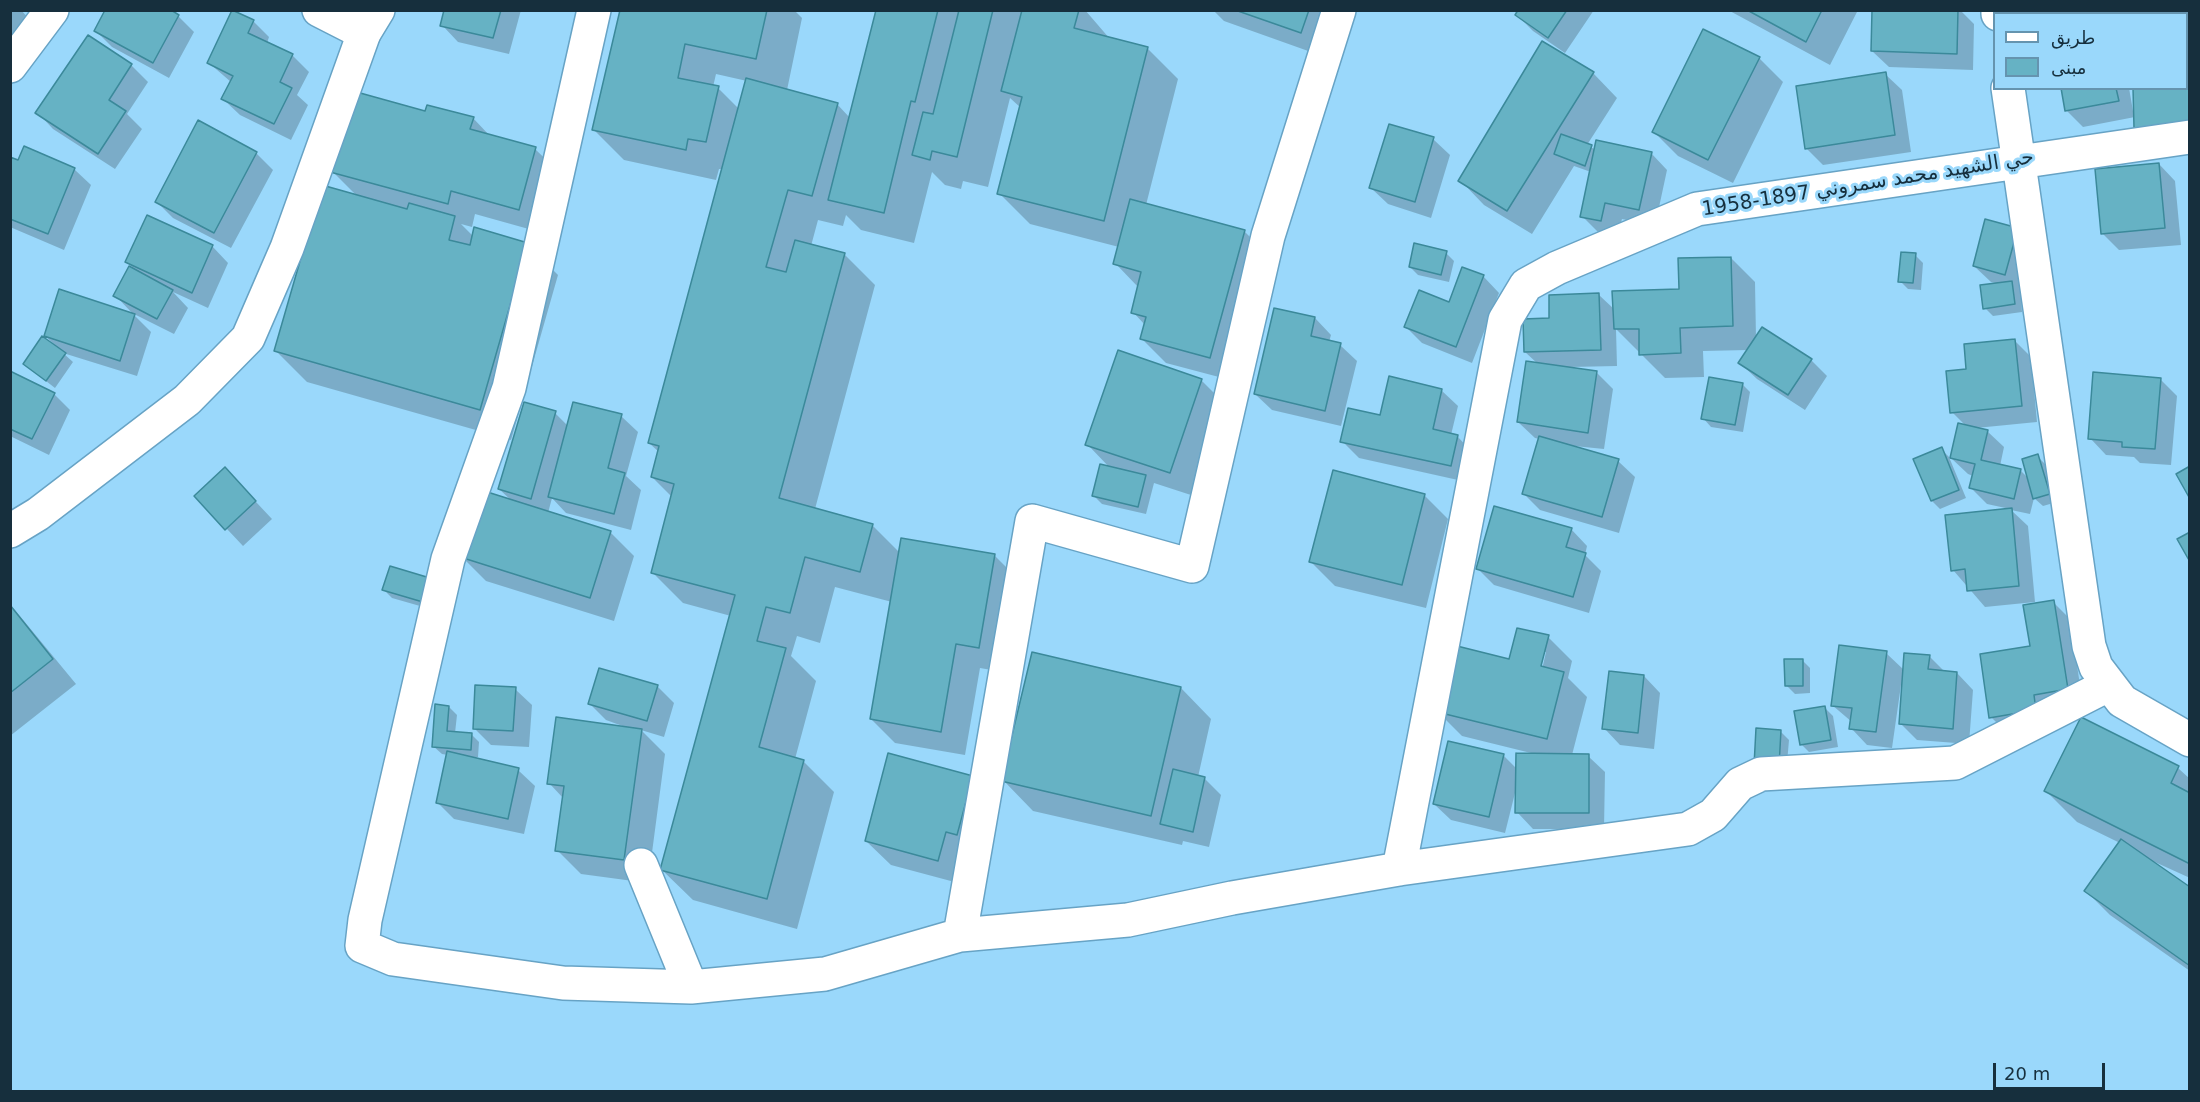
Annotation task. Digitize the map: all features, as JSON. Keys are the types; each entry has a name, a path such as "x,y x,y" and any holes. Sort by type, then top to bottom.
{"street":[{"path":"10,66 52,10"},
{"path":"10,531 38,514 187,400 248,338 286,248 371,22 319,10"},
{"path":"594,10 509,388 448,559 365,920 362,946 393,958 563,983 691,987 825,974 960,935 1128,921 1232,898 1399,869 1688,829 1713,815 1740,784 1761,774 1955,763 2108,685"},
{"path":"960,935 1032,521 1192,566 1268,236 1339,10"},
{"path":"2008,90 2089,646 2096,667 2121,701 2190,740"},
{"name":"حي الشهيد محمد سمروني 1897-1958","path":"1399,869 1505,320 1526,285 1557,268 1697,209 2190,136"},
{"path":"641,865 691,987"}],"building":[{"path":"105,10 171,10 179,15 153,63 94,31"},
{"path":"232,10 254,20 248,33 293,54 280,82 292,88 274,124 221,99 233,76 207,63"},
{"path":"444,10 501,10 493,38 440,26"},
{"path":"620,10 767,10 756,59 685,44 678,78 719,86 706,142 688,139 686,150 592,130"},
{"path":"876,10 938,10 915,102 911,101 884,213 828,200"},
{"path":"959,10 993,10 957,157 932,151 930,160 912,155 923,112 933,114"},
{"path":"1022,10 1079,10 1074,28 1148,47 1104,221 997,194 1022,97 1001,91"},
{"path":"1235,10 1309,10 1301,33"},
{"path":"1518,10 1567,10 1548,38 1515,15"},
{"path":"1747,10 1822,10 1806,42"},
{"path":"1872,10 1958,10 1957,54 1871,51"},
{"path":"1703,29 1760,57 1708,160 1652,132"},
{"path":"88,35 132,64 109,100 126,111 98,154 35,113"},
{"path":"1542,41 1594,72 1507,211 1458,181"},
{"path":"2188,55 2190,55 2190,127 2134,128 2133,90 2188,90"},
{"path":"1886,72 1895,135 1805,149 1796,86"},
{"path":"746,78 838,103 812,196 788,190 766,267 786,272 795,240 845,253 779,498 873,524 860,572 805,557 790,613 766,607 757,641 786,648 759,747 804,760 767,899 660,870 735,595 651,573 674,484 651,477 659,446 648,443"},
{"path":"2061,90 2116,90 2119,101 2065,111"},
{"path":"353,91 425,111 427,105 474,117 470,129 536,147 519,210 451,191 448,204 330,172"},
{"path":"198,120 257,152 214,233 155,202"},
{"path":"1389,124 1434,137 1415,202 1369,188"},
{"path":"1561,134 1592,145 1585,166 1554,154"},
{"path":"1596,140 1652,152 1639,210 1605,203 1601,221 1580,217"},
{"path":"24,146 75,168 48,234 10,219 10,157 18,160"},
{"path":"2159,163 2165,228 2101,234 2095,169"},
{"path":"322,185 407,209 409,203 455,216 449,240 470,245 474,227 528,243 480,410 274,351"},
{"path":"1130,199 1245,230 1210,358 1140,339 1146,317 1131,313 1141,272 1113,264"},
{"path":"147,215 213,245 192,293 125,262"},
{"path":"1985,219 2018,228 2005,275 1973,266"},
{"path":"1414,243 1447,251 1441,275 1409,267"},
{"path":"1901,252 1916,253 1913,283 1898,282"},
{"path":"1731,257 1733,326 1680,328 1681,353 1639,355 1639,329 1614,329 1612,291 1679,289 1678,258"},
{"path":"129,266 173,290 157,319 113,296"},
{"path":"1462,267 1484,275 1456,347 1404,327 1419,290 1449,302"},
{"path":"2012,281 2015,304 1983,309 1980,285"},
{"path":"59,289 135,314 120,361 44,336"},
{"path":"1599,293 1601,350 1524,352 1523,319 1549,318 1549,295"},
{"path":"1274,308 1315,317 1311,336 1341,343 1325,411 1254,394"},
{"path":"1762,327 1812,359 1788,395 1738,363"},
{"path":"42,336 66,353 46,381 23,364"},
{"path":"2015,339 2022,406 1950,413 1946,371 1966,369 1964,344"},
{"path":"1118,350 1202,379 1170,473 1085,445"},
{"path":"1526,361 1597,371 1588,433 1517,422"},
{"path":"10,371 55,393 32,439 10,429"},
{"path":"2093,372 2161,378 2155,449 2122,447 2122,442 2088,439"},
{"path":"1389,376 1442,389 1433,429 1458,435 1451,466 1340,442 1348,408 1380,415"},
{"path":"1709,377 1743,383 1735,425 1701,419"},
{"path":"524,402 556,411 531,499 498,489"},
{"path":"573,402 622,414 608,468 625,473 614,514 548,497"},
{"path":"1958,423 1988,430 1981,460 2021,469 2014,499 1969,488 1975,464 1950,458"},
{"path":"1539,436 1619,459 1602,517 1522,494"},
{"path":"1942,447 1959,490 1931,501 1913,459"},
{"path":"2038,454 2050,494 2033,499 2022,459"},
{"path":"1100,464 1146,475 1138,507 1092,496"},
{"path":"2190,466 2190,499 2176,474"},
{"path":"225,467 256,501 225,530 194,496"},
{"path":"1333,470 1425,494 1402,585 1309,562"},
{"path":"481,490 611,531 590,598 460,557"},
{"path":"1494,506 1572,528 1566,547 1586,553 1573,597 1476,569"},
{"path":"2012,508 2019,586 1967,591 1965,569 1951,571 1945,515"},
{"path":"2190,532 2190,562 2177,539"},
{"path":"901,538 995,554 979,648 956,644 941,732 870,719"},
{"path":"390,566 440,581 433,605 382,590"},
{"path":"2054,600 2068,689 2034,695 2036,710 1989,718 1980,654 2030,646 2023,605"},
{"path":"10,605 53,659 10,693"},
{"path":"1517,628 1549,635 1541,666 1564,672 1547,739 1437,712 1453,645 1509,659"},
{"path":"1839,645 1887,651 1876,732 1849,729 1852,708 1831,706"},
{"path":"1032,652 1181,687 1151,816 1001,781"},
{"path":"1904,653 1930,655 1928,669 1957,672 1953,729 1899,724"},
{"path":"1784,659 1803,659 1803,686 1785,686"},
{"path":"599,668 658,685 647,721 588,704"},
{"path":"1609,671 1644,675 1638,733 1602,729"},
{"path":"475,685 516,687 513,731 473,729"},
{"path":"435,704 449,706 447,731 472,733 471,750 432,747"},
{"path":"1825,706 1831,740 1800,745 1794,711"},
{"path":"556,717 642,729 624,860 555,851 564,786 547,784"},
{"path":"2081,717 2179,766 2171,783 2190,793 2190,864 2044,791"},
{"path":"1756,728 1781,730 1779,767 1754,766"},
{"path":"1448,741 1504,754 1489,817 1433,804"},
{"path":"447,751 519,768 508,819 436,803"},
{"path":"888,753 973,776 957,835 946,832 938,861 865,841"},
{"path":"1516,753 1589,754 1589,813 1515,813"},
{"path":"1173,769 1205,777 1193,832 1160,824"},
{"path":"2121,839 2190,887 2190,966 2084,891"}]}
